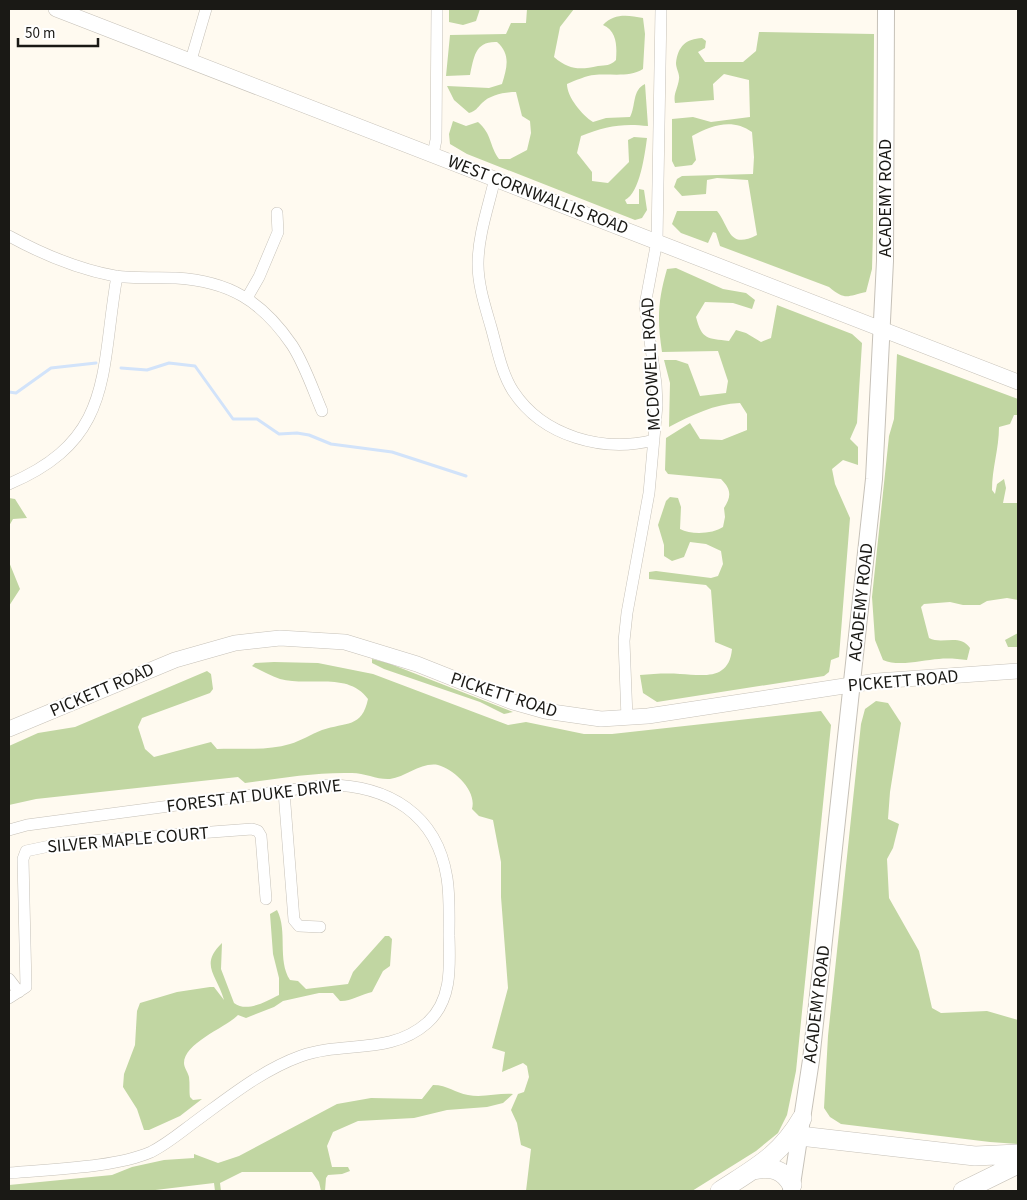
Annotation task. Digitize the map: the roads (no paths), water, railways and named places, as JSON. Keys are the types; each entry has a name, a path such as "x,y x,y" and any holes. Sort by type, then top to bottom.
{"main road":[{"name":"ACADEMY ROAD","path":"791,1188 801,1127 874,479 883,329 886,9"},
{"path":"720,1191 753,1170 790,1140 801,1127 975,1156 1018,1154"},
{"path":"963,1191 1018,1164"},
{"path":"753,1170 769,1167 777,1170 787,1176 791,1188"}],"street":[{"name":"WEST CORNWALLIS ROAD","path":"56,9 1018,382"},
{"path":"191,60 206,9"},
{"path":"434,154 436,140 437,9"},
{"name":"MCDOWELL ROAD","path":"628,718 624,640 648,493 654,440 656,384 645,305 657,241 661,9"},
{"path":"495,178 479,247 479,282 503,369 512,389 531,411 566,434 614,446 627,446 654,440"},
{"path":"247,298 263,268 278,232 277,213"},
{"path":"9,236 55,259 117,276 190,279 229,288 247,298 278,326 293,346 322,411"},
{"path":"9,484 39,470 52,461 81,433 93,409 104,378 117,276"},
{"name":"PICKETT ROAD","path":"9,729 134,675 183,657 235,643 280,638 337,640 372,649 417,664 494,696 545,711 582,718 628,718 852,685 1018,671"},
{"name":"FOREST AT DUKE DRIVE","path":"9,830 27,825 327,785 368,788 387,795 404,806 431,835 440,851 447,879 450,960 449,981 441,1006 414,1034 398,1041 308,1054 272,1070 239,1089 169,1141 143,1155 96,1164 9,1172"},
{"path":"284,792 294,920 299,926 320,927"},
{"name":"SILVER MAPLE COURT","path":"14,995 26,987 22,859 26,850 64,843 252,829 258,831 261,836 266,899"},
{"path":"9,978 14,995"}],"waterway":[{"path":"9,392 16,393 51,368 96,363"},
{"path":"121,368 147,370 169,363 195,366 233,419 257,419 279,434 297,433 309,435 331,444 392,452 466,476"}]}
